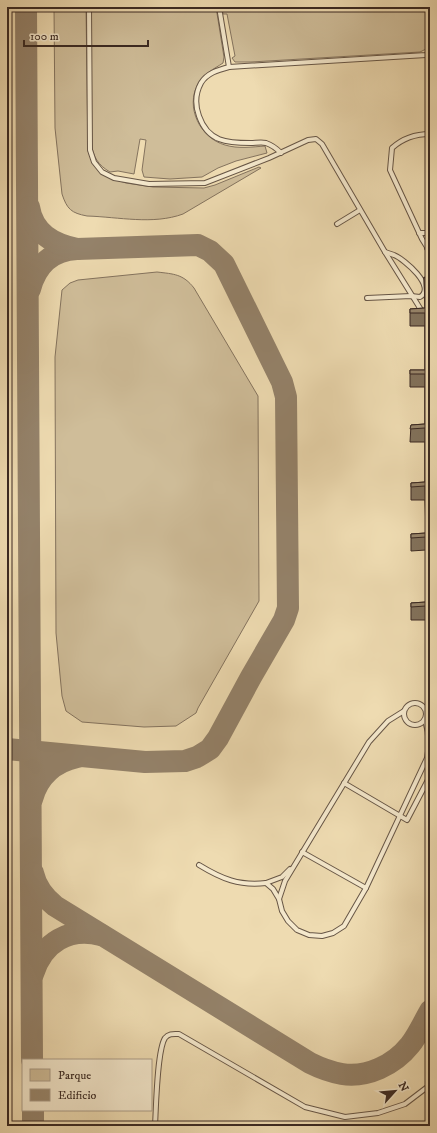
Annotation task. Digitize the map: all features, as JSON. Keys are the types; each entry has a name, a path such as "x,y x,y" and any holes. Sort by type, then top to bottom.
{"lane":[{"path":"89,7 90,150 94,162 102,172 114,178 149,184 205,183 281,153 308,140 316,139 322,144 425,318"},
{"path":"219,7 229,67"},
{"path":"281,153 266,143 231,143 219,140 211,135 201,122 196,101 198,90 209,74 229,67 429,55"},
{"path":"429,250 419,233 390,170 390,158 392,148 400,140 418,134 430,134"},
{"path":"337,224 360,210"},
{"path":"419,233 430,233"},
{"path":"429,250 430,240"},
{"path":"367,298 420,297 427,285 400,259 385,252"},
{"path":"423,706 426,700"},
{"path":"266,883 273,889 288,921 297,930 308,935 322,936 333,933 344,926 366,888 427,758 430,746 426,712 423,706 418,703 412,703 407,706 404,710 388,721 369,742 285,881 279,900"},
{"path":"404,710 404,716 410,725 416,726 421,724 427,718"},
{"path":"344,783 407,820 430,776"},
{"path":"302,852 366,888"},
{"path":"199,865 218,876 238,883 254,884 266,883 282,877 294,866"},
{"path":"155,1126 160,1052 165,1038 170,1034 179,1034 305,1108 345,1117 378,1113 405,1104 430,1085"}],"green space":[{"path":"54,7 86,7 88,151 92,161 113,179 126,183 153,187 204,188 259,167 261,168 183,214 172,217 136,220 87,216 70,210 62,194 55,128"},
{"path":"91,7 216,7 224,57 223,63 200,80 194,93 194,112 202,129 208,136 216,141 235,147 265,146 267,153 236,161 218,168 202,177 170,179 144,177 142,170 146,140 140,139 134,174 118,171 110,172 102,166 93,152 91,142"},
{"path":"222,7 430,7 430,47 420,52 235,62 232,58 235,56 227,14 223,14"},
{"path":"157,272 182,277 190,283 258,396 259,601 196,713 176,726 144,727 82,722 66,711 62,696 56,633 55,357 62,290 70,283 78,280"}],"building":[{"path":"424,277 430,281 430,691 427,694 426,606 411,607 411,603 426,602 426,537 411,538 411,534 426,533 425,486 411,487 411,483 425,482 425,428 410,429 411,425 425,424 425,374 410,374 410,370 425,370 425,313 410,313 410,309 425,308"}],"taxiway":[{"path":"26,7 32,1059"},
{"path":"7,749 145,762 185,761 197,757 210,749 218,738 284,620 288,608 286,397 282,382 224,264 210,251 198,245 77,249 68,247 52,240 40,230 31,216 29,207"},
{"path":"30,289 36,273 46,261 60,252 77,249"},
{"path":"32,799 38,784 48,772 61,763 77,757"},
{"path":"33,873 36,883 41,891 55,906 310,1063 326,1070 351,1075 370,1072 388,1064 396,1059 410,1045 430,1011"},
{"path":"33,974 37,963 50,945 68,935 78,933 101,935"},
{"path":"33,1111 33,1126"}]}
